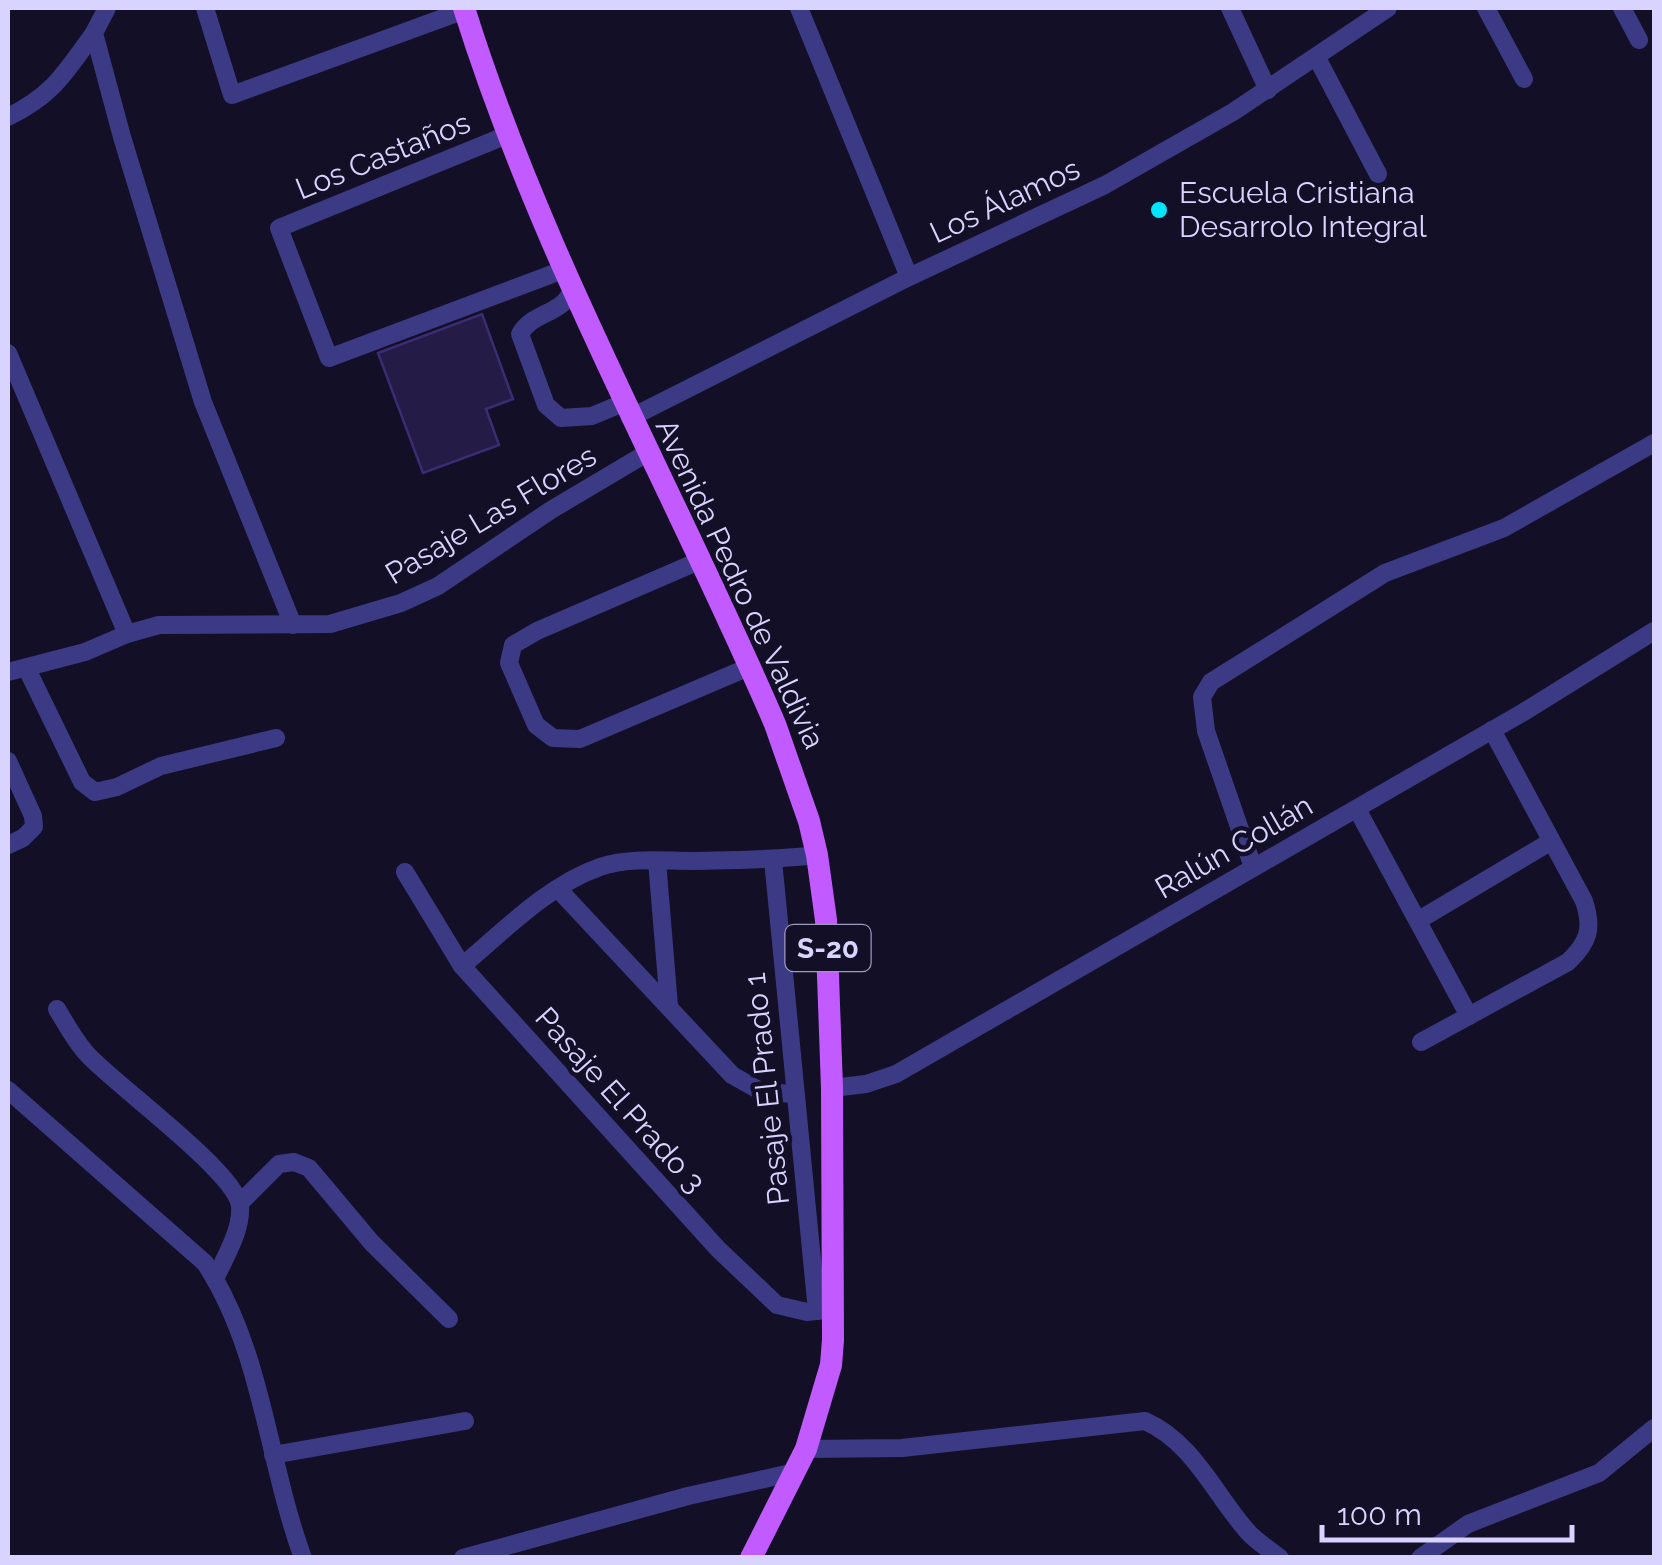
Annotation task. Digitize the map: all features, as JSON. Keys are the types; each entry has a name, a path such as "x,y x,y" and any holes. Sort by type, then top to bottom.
{"main road":[{"name":"Avenida Pedro de Valdivia","path":"465,9 506,136 567,280 787,754 817,855 828,950 832,1088 825,1310 831,1365 806,1448 752,1558"}],"street":[{"path":"8,118 33,105 54,87 94,34 108,8"},
{"path":"205,8 232,95 465,9"},
{"path":"799,8 909,277"},
{"path":"1230,8 1268,90"},
{"name":"Los Álamos","path":"567,280 566,303 528,323 520,334 546,405 561,418 627,410 1105,185 1268,90 1388,8"},
{"path":"1486,8 1524,79"},
{"path":"1622,8 1639,40"},
{"path":"94,34 203,402 293,625"},
{"path":"1317,58 1378,174"},
{"name":"Los Castaños","path":"506,136 280,228 329,358 567,280"},
{"path":"8,353 128,634"},
{"path":"1254,868 1206,731 1202,698 1211,682 1385,573 1504,528 1654,444"},
{"name":"Pasaje Las Flores","path":"8,672 85,652 128,634 175,624 330,624 366,615 438,586 551,510 647,453"},
{"path":"699,562 522,638 510,650 510,663 536,725 546,735 567,740 587,736 749,667"},
{"name":"Ralún Collán","path":"832,1088 866,1084 896,1074 1492,730 1654,631"},
{"path":"28,669 82,782 95,792 118,787 162,766 276,738"},
{"path":"1421,1042 1568,962 1588,937 1591,922 1584,901 1492,730"},
{"path":"8,761 34,816 34,827 23,838 8,844"},
{"path":"1357,808 1469,1016"},
{"path":"1418,920 1550,842"},
{"path":"462,966 559,890 605,866 817,855"},
{"name":"Pasaje El Prado 1","path":"774,860 794,1094 825,1310"},
{"path":"657,861 669,1006"},
{"name":"Pasaje El Prado 3","path":"405,872 462,966 718,1248 768,1299 786,1309 825,1310"},
{"path":"559,890 741,1082 762,1092 794,1094"},
{"path":"57,1008 87,1055 205,1158 240,1203"},
{"path":"8,1090 205,1263 224,1292 255,1375 303,1558"},
{"path":"215,1279 238,1226 240,1203 279,1164 294,1162 310,1168 372,1243 449,1319"},
{"path":"273,1454 465,1421"},
{"path":"806,1448 902,1448 1145,1421 1164,1429 1180,1444 1250,1534 1280,1558"},
{"path":"1420,1558 1468,1524 1599,1473 1654,1428"},
{"path":"463,1558 688,1496 796,1472"}],"building":[{"path":"482,314 513,399 486,409 499,445 423,473 378,353"}],"place":[{"name":"Escuela Cristiana Desarrolo Integral","path":"1159,210"}]}
